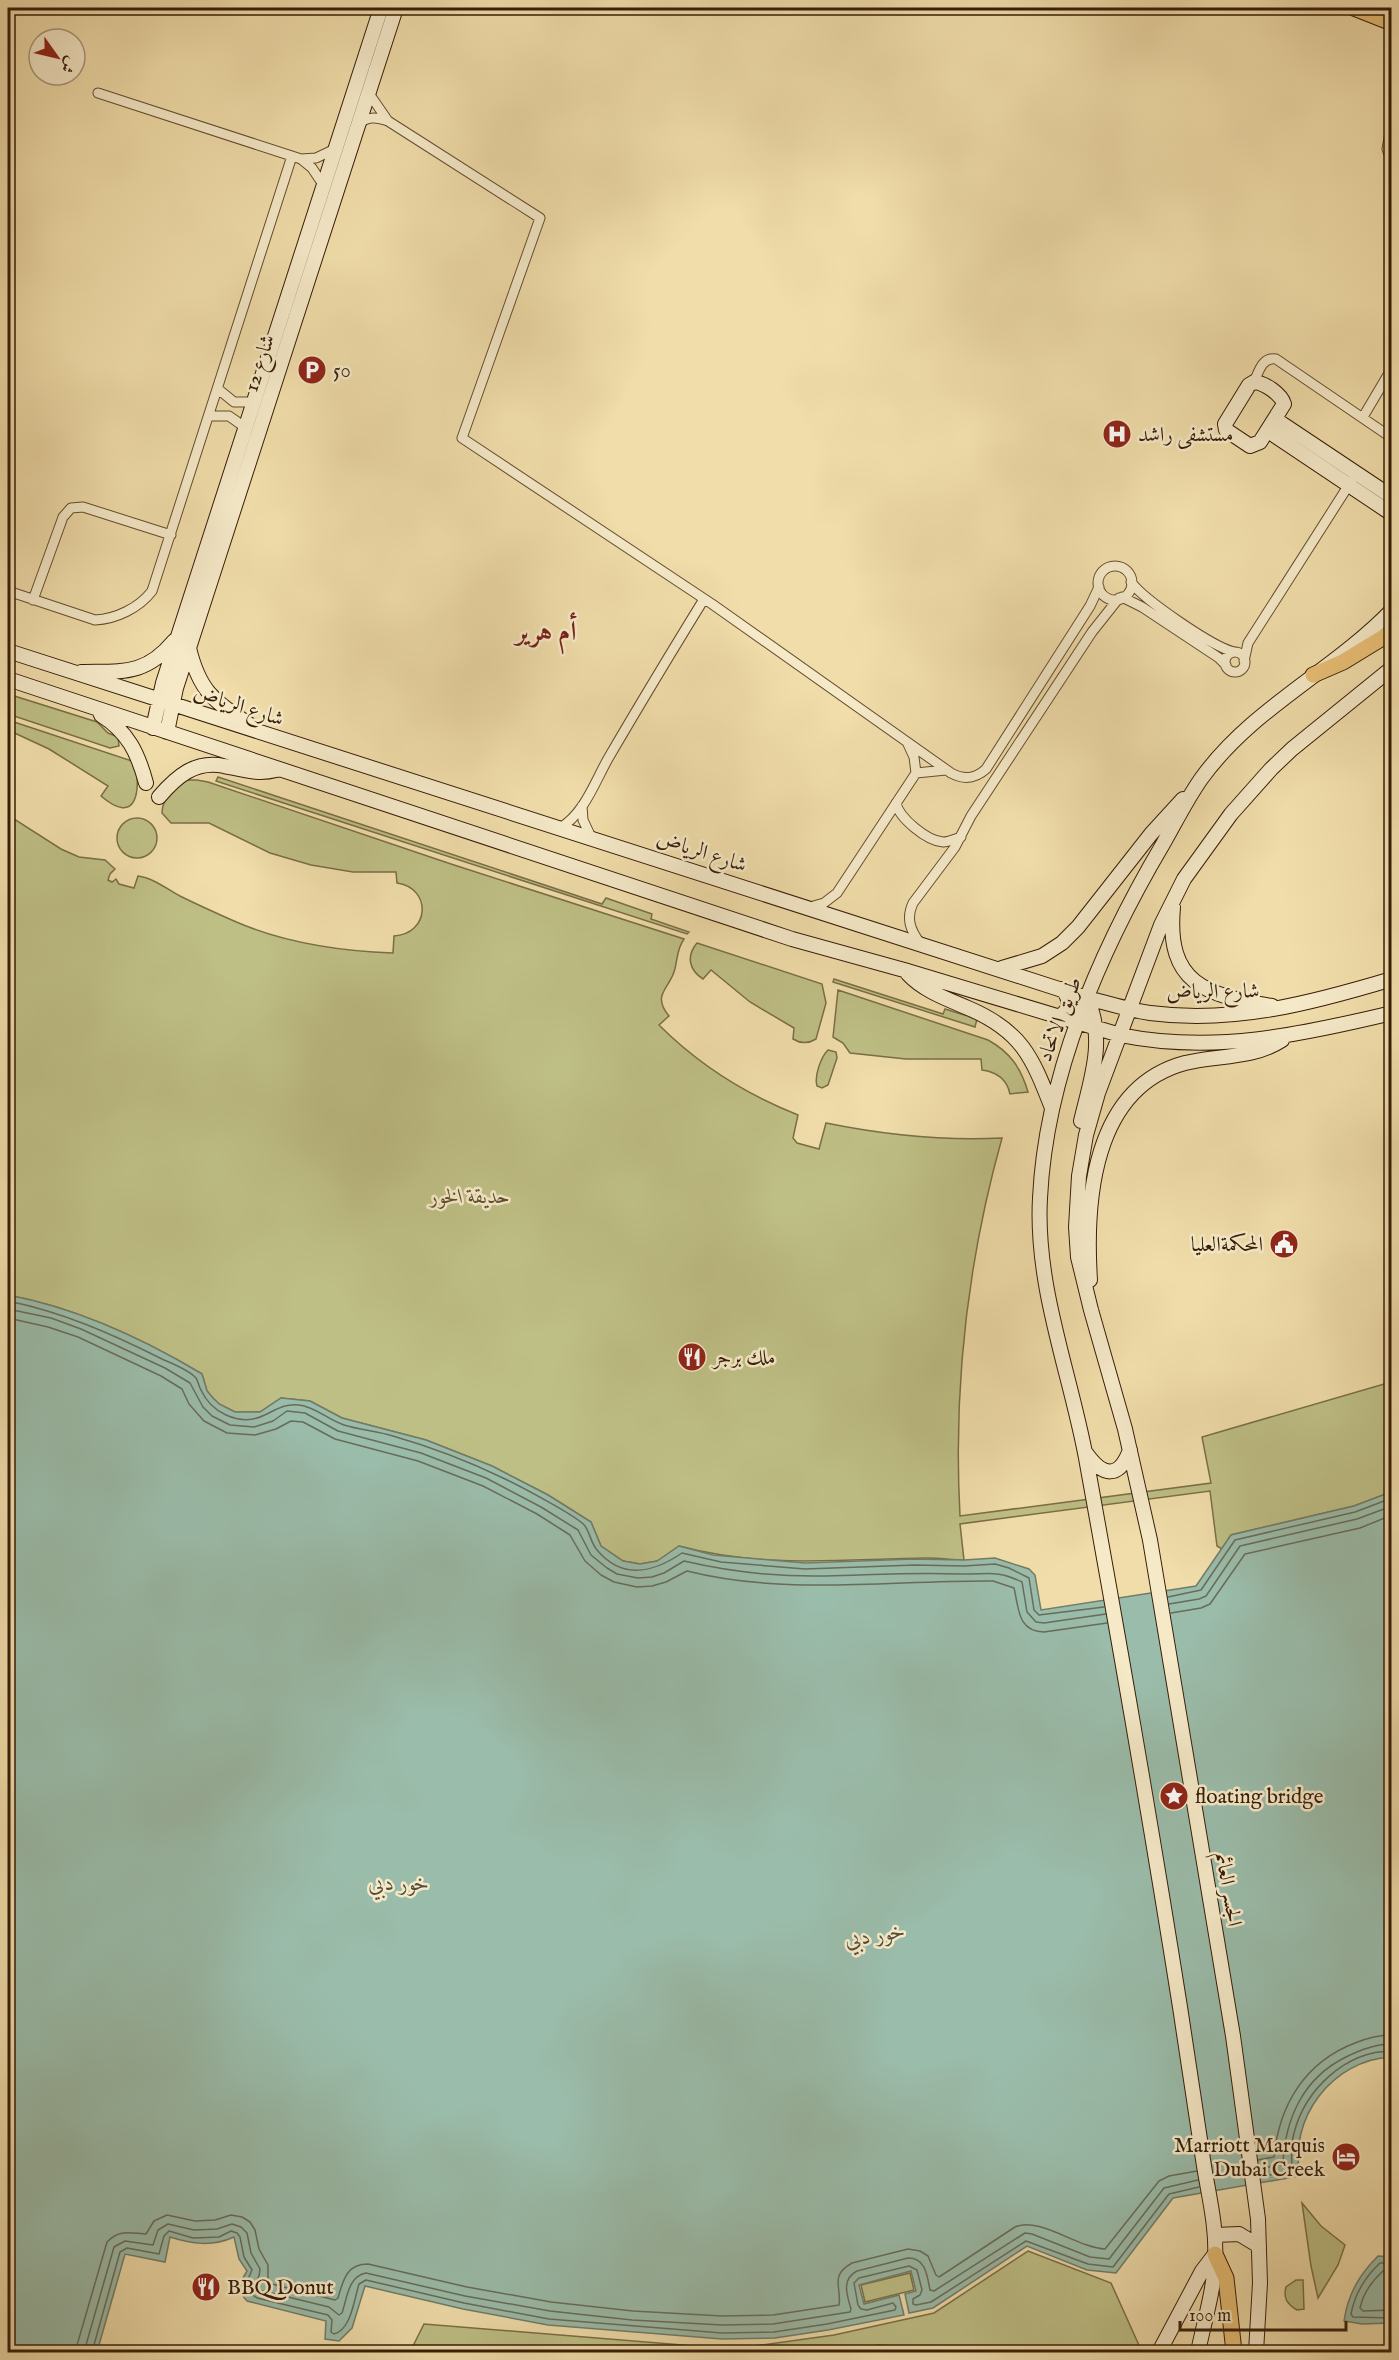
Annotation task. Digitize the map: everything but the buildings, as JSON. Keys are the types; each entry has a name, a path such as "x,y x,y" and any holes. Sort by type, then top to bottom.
{"main road":[{"name":"شارع 12","path":"172,734 160,701 179,635 324,186 336,169 336,149 381,8"},
{"name":"شارع 12","path":"147,726 189,647 336,169 357,126 396,8"},
{"path":"1354,8 1392,23"},
{"path":"1368,14 1392,34"},
{"path":"1254,382 1262,383 1282,398 1283,408 1257,445 1250,446 1228,432 1225,427 1249,385 1254,382"},
{"path":"1272,425 1356,473 1392,497"},
{"path":"1272,425 1348,485 1392,514"},
{"name":"طريق الاتحاد","path":"1215,2235 1174,1974 1102,1547 1084,1450 1047,1287 1040,1230 1043,1163 1052,1108 1066,1055 1087,998 1132,900 1200,780 1234,741 1264,712 1392,610"},
{"path":"1313,675 1343,662 1392,632"},
{"path":"71,672 119,672 144,667 157,660 179,635"},
{"path":"189,647 198,678 211,697 268,736"},
{"name":"شارع الرياض","path":"8,651 1087,998 1130,1009 1194,1016 1245,1014 1286,1008 1392,979"},
{"path":"1084,1450 1095,1466 1112,1471 1125,1463 1130,1450 1078,1257 1076,1227 1079,1176 1086,1135 1098,1093 1161,926 1177,890 1208,843 1252,789 1292,749 1392,668"},
{"path":"8,680 792,939 1120,1035 1144,1040 1193,1043 1238,1042 1288,1036 1392,1013"},
{"path":"84,705 116,725 129,739 138,754 146,783"},
{"path":"172,734 177,719 186,710"},
{"path":"159,797 178,777 198,766 216,765 255,773 277,769"},
{"path":"1000,969 1042,956 1062,943 1078,927 1151,834 1200,780"},
{"path":"1177,890 1172,923 1177,956 1184,971 1210,992 1226,998 1286,1008"},
{"path":"904,970 937,994 989,1018 1021,1042 1052,1108"},
{"path":"1058,1017 1067,1010 1069,1005 1069,999 1062,989"},
{"path":"1079,1176 1076,1147 1095,1064 1097,1029 1087,998"},
{"path":"1144,1040 1141,1024 1151,1013"},
{"path":"1091,1310 1088,1253 1091,1198 1100,1153 1114,1120 1124,1105 1149,1080 1170,1068 1187,1063 1247,1054 1275,1045 1288,1036"},
{"name":"الجسر العائم","path":"1130,1450 1150,1540 1233,2036 1257,2206 1259,2246"},
{"path":"1198,2352 1214,2271 1215,2235 1239,2234 1259,2246 1260,2283 1256,2352"},
{"path":"1159,2352 1202,2271 1215,2254"},
{"path":"1215,2254 1226,2278 1234,2352"}],"street":[{"path":"368,92 388,121"},
{"path":"98,93 297,157 316,158 336,149"},
{"path":"357,126 362,121 374,117 388,121 540,218 462,438 704,599 946,770 958,777 966,778 973,777 986,769 1085,615 1102,572 1112,566 1123,568 1131,582 1150,600 1217,645 1241,655 1244,661"},
{"path":"1392,122 1387,149 1392,163"},
{"path":"297,157 312,168 324,186"},
{"path":"8,591 95,620 108,618 133,608 147,598 156,583 209,416 297,157"},
{"path":"1254,382 1263,363 1271,358 1276,359 1392,438"},
{"path":"1362,417 1392,368"},
{"path":"218,389 234,402 255,402"},
{"path":"209,416 229,416 246,428"},
{"path":"1098,587 1104,596 1114,599 1121,598 1142,607 1219,658 1231,671 1237,671 1243,666 1248,643 1356,473"},
{"path":"33,600 63,517 71,508 83,507 171,535"},
{"path":"920,943 909,924 909,910 962,837 971,816 1060,679 1099,622 1129,591 1131,582"},
{"path":"560,828 573,819 582,806 600,771 704,599"},
{"path":"1226,665 1226,658 1248,643"},
{"path":"807,907 824,903 837,893 916,773 914,757 906,742"},
{"path":"916,773 946,770"},
{"path":"896,802 902,817 933,839 947,841 962,837"},
{"path":"582,806 583,820 591,837"}],"green space":[{"path":"8,694 97,722 108,733 118,737 119,746 110,748 8,714"},
{"path":"8,720 135,762 137,783 134,801 122,808 113,805 101,796 108,786 49,749 8,730"},
{"path":"218,777 602,904 606,898 652,914 651,919 689,932 687,934 216,781"},
{"name":"حديقة الخور","path":"185,780 208,782 684,939 678,951 674,972 662,998 664,1009 669,1016 659,1025 724,1078 798,1115 793,1138 797,1143 819,1149 826,1123 913,1136 957,1139 1002,1138 980,1232 965,1326 959,1420 960,1516 1211,1483 1202,1437 1391,1382 1391,1492 1354,1506 1231,1535 1222,1549 1217,1546 1210,1491 960,1524 964,1560 927,1558 773,1560 742,1558 679,1546 658,1561 640,1564 623,1561 601,1546 591,1522 548,1495 492,1466 426,1440 342,1418 310,1401 281,1398 260,1412 235,1412 219,1404 213,1398 207,1391 202,1374 156,1348 84,1316 8,1295 8,815 61,849 79,857 105,860 115,869 108,880 112,882 116,879 119,884 134,888 138,876 144,877 234,921 272,935 333,948 393,953 394,936 415,928 420,920 421,901 408,887 397,883 396,872 353,872 311,865 270,853 209,823 171,823 162,813 164,803 169,794"},
{"path":"137,818 145,819 151,824 156,830 156,846 151,852 145,857 137,858 129,857 123,852 118,846 117,838 118,830 123,824 129,819"},
{"path":"697,943 822,984 826,1003 816,1039 804,1043 796,1041 793,1039 794,1028 750,1002 711,970 703,979 698,975 692,967 690,958"},
{"path":"834,979 943,1014 945,1009 977,1019 975,1027 833,982"},
{"path":"838,990 988,1040 1003,1050 1014,1062 1028,1092 1010,1094 1001,1077 982,1070 981,1059 906,1059 850,1053 843,1043 833,1037"},
{"path":"828,1050 836,1052 837,1058 828,1085 822,1088 817,1086 816,1077"},
{"path":"1302,2203 1321,2226 1345,2245 1338,2265 1318,2298 1311,2266"},
{"path":"1028,2251 1111,2283 1142,2352 935,2352 925,2348 878,2345 855,2352 410,2352 424,2324 732,2349 834,2335 934,2313"},
{"path":"910,2273 914,2290 865,2302 861,2285"},
{"path":"1296,2280 1303,2280 1304,2309 1297,2310 1288,2303 1286,2298 1286,2287"}],"water":[{"name":"خور دبي","path":"8,1295 84,1316 156,1348 202,1374 207,1391 213,1398 219,1404 235,1412 260,1412 281,1398 310,1401 342,1418 426,1440 492,1466 548,1495 591,1522 601,1546 623,1561 640,1564 657,1561 679,1546 713,1555 805,1563 995,1558 1029,1569 1035,1575 1041,1610 1196,1586 1231,1535 1354,1506 1391,1492 1391,2057 1370,2061 1350,2069 1333,2081 1319,2096 1308,2114 1301,2134 1298,2155 1300,2176 1173,2198 1116,2273 1087,2270 1027,2246 933,2308 909,2313 905,2294 916,2291 911,2271 859,2285 864,2304 899,2295 904,2315 775,2338 722,2339 548,2325 463,2309 365,2286 352,2328 339,2341 325,2339 326,2321 247,2301 241,2293 240,2286 247,2271 239,2259 234,2237 218,2242 202,2243 170,2237 165,2262 125,2254 97,2352 8,2352"},
{"path":"1378,2256 1391,2257 1391,2323 1362,2324 1344,2321 1348,2302 1355,2286"}],"place":[{"name":"50","path":"312,370"},
{"name":"مستشفى راشد","path":"1117,434"},
{"name":"المحكمةالعليا","path":"1284,1244"},
{"name":"ملك برجر","path":"692,1357"},
{"name":"floating bridge","path":"1174,1796"},
{"name":"Marriott Marquis Dubai Creek","path":"1346,2157"},
{"name":"BBQ Donut","path":"206,2287"}],"district":[{"name":"أم هرير","path":"546,631"}]}
